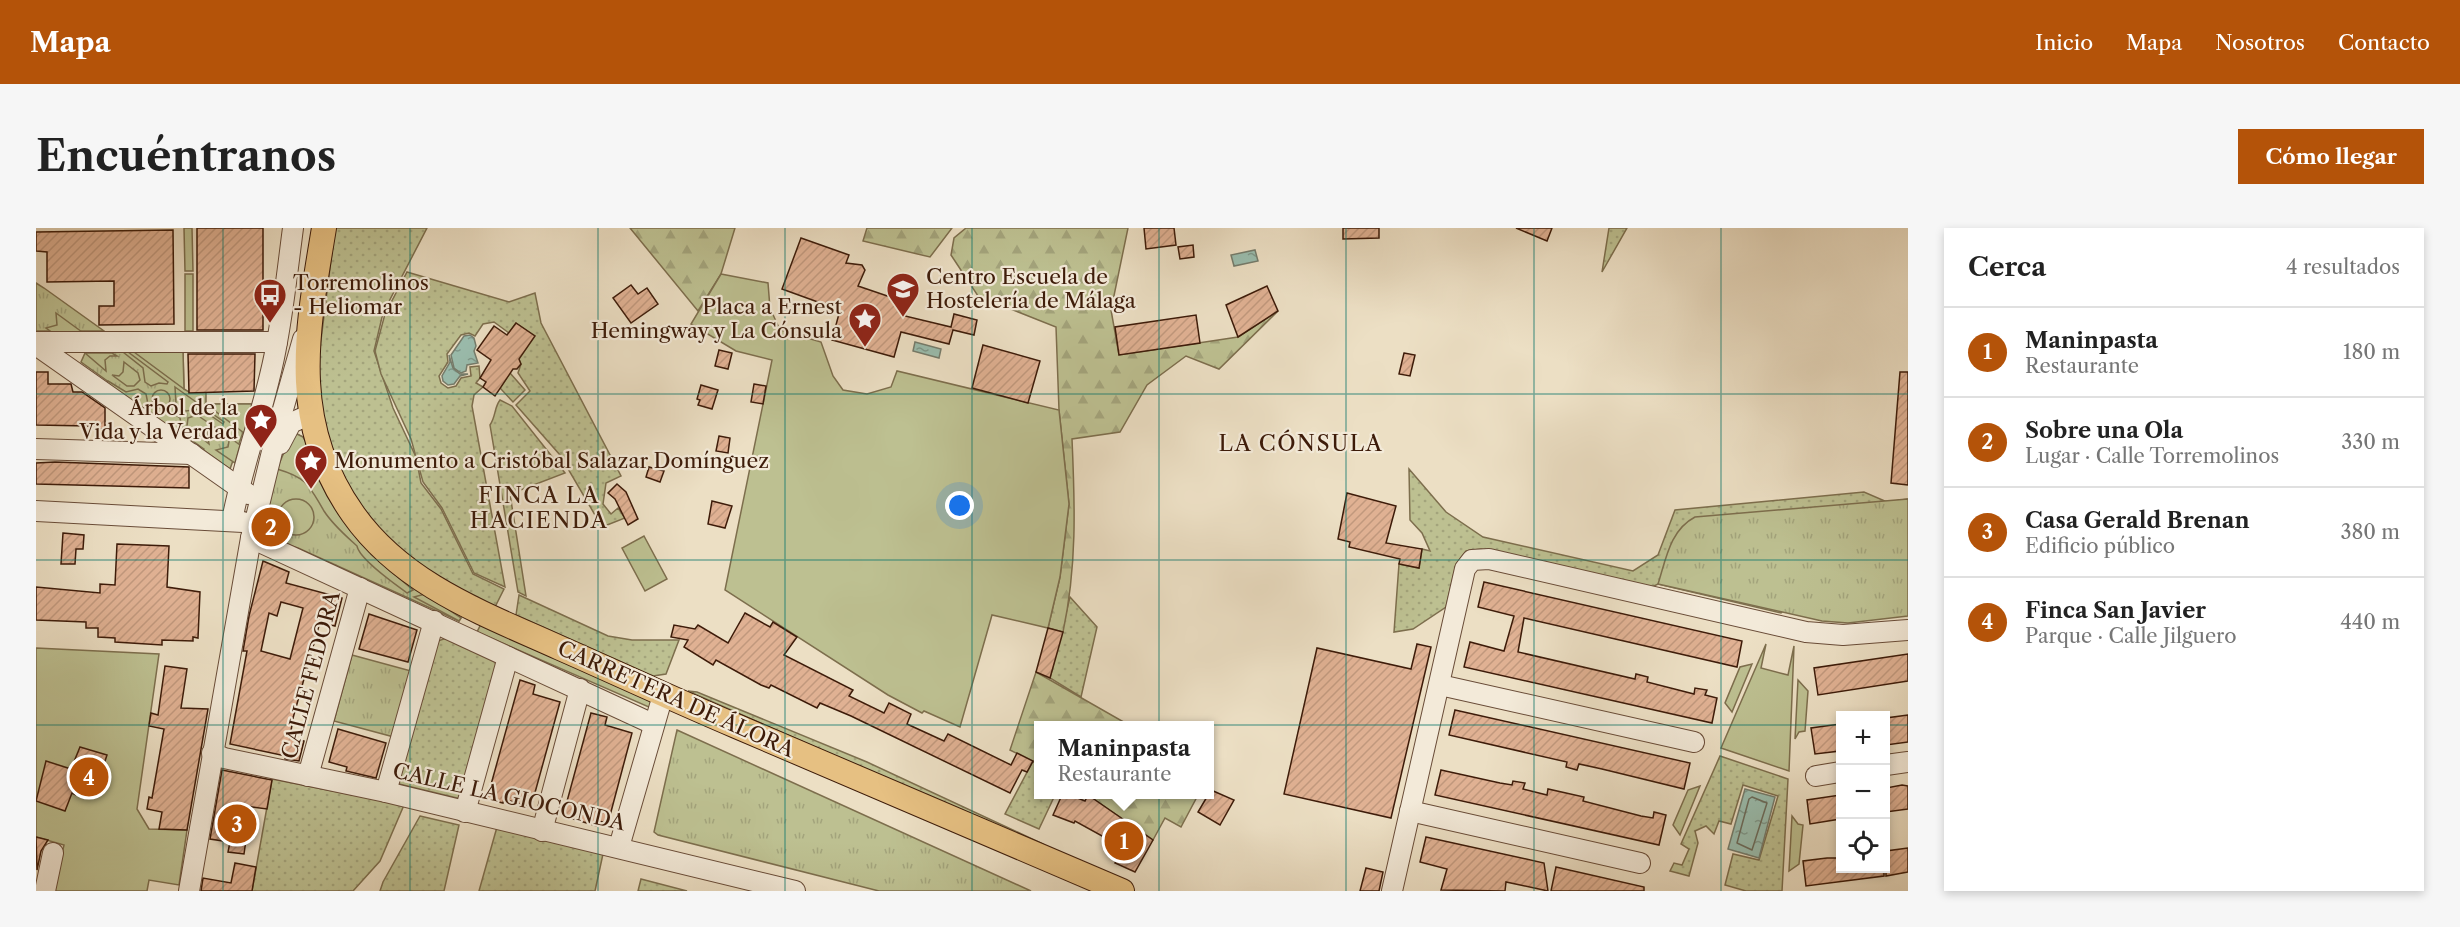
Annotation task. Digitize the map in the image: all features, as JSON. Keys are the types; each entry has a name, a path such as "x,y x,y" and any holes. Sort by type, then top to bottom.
{"main road":[{"name":"CARRETERA DE ÁLORA","path":"324,228 308,324 307,392 315,435 331,476 353,514 381,548 415,576 453,599 663,694 1122,891"}],"street":[{"path":"232,521 238,487 262,409 277,342 293,228"},
{"path":"189,891 253,530 308,324"},
{"path":"36,343 277,342"},
{"path":"36,343 259,503"},
{"path":"271,459 291,423 311,414"},
{"path":"36,450 192,454"},
{"name":"CARRETERA DE ÁLORA","path":"36,511 232,521 360,588 653,724"},
{"path":"1392,891 1465,569 1472,560 1490,559 1806,632 1844,635 1908,630"},
{"name":"CALLE FEDORA","path":"308,776 360,588"},
{"path":"386,792 434,621"},
{"path":"465,812 508,657"},
{"path":"1440,685 1694,742"},
{"path":"542,831 580,689"},
{"path":"619,848 625,834 663,694"},
{"name":"CALLE LA GIOCONDA","path":"212,753 224,758 386,792 619,848 757,886 795,891"},
{"path":"1890,764 1908,762"},
{"path":"1816,776 1836,773"},
{"path":"1410,811 1640,863"},
{"path":"45,891 53,853"}],"green space":[{"path":"184,228 192,228 193,271 185,271"},
{"path":"335,228 427,228 383,313 374,351 393,408 416,457 421,483 441,509 473,574 504,589 495,607 447,583 404,555 364,514 334,459 320,412 319,356"},
{"path":"630,228 735,228 721,274 698,311"},
{"path":"867,228 952,228 930,257 863,241"},
{"path":"966,228 1128,228 1111,310 1119,355 1238,337 1278,311 1219,369 1186,356 1147,385 1120,432 1072,439 1073,560 1063,632 1048,628 1060,577 1069,504 1059,410 1056,327 978,296 951,255 954,238"},
{"path":"1609,228 1627,228 1602,272"},
{"path":"407,272 509,302 535,293 541,323 621,476 606,483 603,504 611,514 618,508 625,518 602,527 560,455 516,405 530,391 518,373 521,364 517,356 534,336 516,323 509,333 494,322 483,324 475,336 469,333 461,335 447,354 448,362 439,376 441,383 448,388 456,386 461,378 471,376 470,367 479,366 480,378 476,383 483,387 474,395 472,406 505,587 474,573 442,508 423,482 411,439 381,374 375,351 385,314"},
{"path":"185,274 193,274 193,331 185,331"},
{"path":"721,274 768,283 770,308 780,330 821,342 833,376 843,390 867,394 891,387 897,371 1059,410 1069,504 1060,577 1048,628 992,615 960,727 924,711 922,713 888,695 725,590 772,360 736,351 691,324"},
{"path":"36,283 44,288 104,331 36,331"},
{"path":"56,313 82,332 53,333 46,328 57,325"},
{"path":"183,351 184,389 189,392 206,392 206,404 253,404 230,469 81,362 85,353"},
{"path":"183,351 184,389 134,352"},
{"path":"123,352 128,352 168,382 167,384 159,383 151,386 145,382 143,368"},
{"path":"85,353 112,353 117,356 110,356 105,360 106,371"},
{"path":"124,362 138,373 140,380 134,386 127,386 112,375 119,376 123,372"},
{"path":"510,373 525,390 513,402 500,388"},
{"path":"108,381 126,392 138,389 146,394 149,409 147,412 107,383"},
{"path":"175,387 224,422 223,424 201,409 186,411 176,404"},
{"path":"161,390 167,393 170,399 167,405 161,408 155,405 152,399 155,393"},
{"path":"500,400 512,406 565,473 510,494 526,596 518,592 490,425"},
{"path":"206,404 253,404 244,433"},
{"path":"171,412 180,418 183,434 204,449 202,451 154,416"},
{"path":"197,415 219,430 212,429 207,432 209,444 187,426 188,418"},
{"path":"297,434 303,437 310,451 425,594 461,618 459,621 298,548 266,538 263,532 264,523 277,469"},
{"path":"297,434 303,437 369,546 371,554 413,590 407,593 386,578 364,558 357,546 331,521 311,489 302,480 277,469 290,438"},
{"path":"226,435 240,445 235,463 216,450 228,447 229,441"},
{"path":"1409,469 1446,512 1483,537 1633,571 1658,555 1675,510 1864,492 1887,502 1908,499 1781,613 1658,584 1650,588 1481,549 1466,551 1456,564 1446,607 1413,629 1394,632 1399,564 1419,568 1422,549 1430,551 1422,533 1410,520"},
{"path":"296,499 309,504 314,517 309,530 296,535 283,530 278,517 283,504"},
{"path":"1908,499 1908,616 1848,623 1822,621 1658,584 1674,537 1695,517"},
{"path":"644,536 667,579 645,591 622,548"},
{"path":"425,594 461,618 459,621 414,597"},
{"path":"519,595 608,636 632,640 679,640 666,674 653,676 516,615"},
{"path":"1070,597 1097,627 1081,697 1050,678"},
{"path":"482,622 653,696 651,708 477,632"},
{"path":"449,637 498,659 461,799 399,784 398,777 438,641"},
{"path":"1766,644 1761,668 1788,675 1794,646 1789,771 1721,748"},
{"path":"36,648 159,654 137,809 149,829 187,830 179,885 149,880 147,891 53,891 64,845 36,837"},
{"path":"352,655 411,671 394,737 334,721"},
{"path":"1752,664 1732,712 1725,703 1740,667"},
{"path":"1036,672 1122,721 1034,721 1034,762 1010,750"},
{"path":"1798,680 1808,691 1805,731 1799,732 1795,739"},
{"path":"688,691 697,692 867,762 1043,844 1044,848"},
{"path":"677,730 1031,891 879,891 658,835 654,832"},
{"path":"1720,756 1788,779 1782,891 1746,891 1725,885 1733,854 1759,860 1778,796 1743,785 1731,824 1719,821 1714,834 1706,826 1695,831 1698,843 1689,876 1670,871 1674,863 1682,865 1689,849 1681,844"},
{"path":"1033,761 1034,799 1053,799 1039,829 1005,814"},
{"path":"272,779 404,805 380,861 353,891 252,891"},
{"path":"1700,786 1680,835 1673,825 1688,790"},
{"path":"1094,799 1196,799 1181,827 1165,818 1153,840"},
{"path":"420,816 459,825 444,891 380,891 383,882"},
{"path":"1792,816 1798,824 1803,825 1799,864 1789,871"},
{"path":"497,827 603,854 595,891 479,891"},
{"path":"641,879 687,891 638,891"}],"water":[{"path":"1255,250 1258,261 1234,266 1231,255"},
{"path":"470,335 474,338 476,346 474,351 478,363 467,365 466,371 461,373 454,368 451,355 464,336"},
{"path":"915,342 941,349 939,358 913,351"},
{"path":"449,355 453,368 460,374 468,374 460,376 454,384 448,385 443,381 442,376 450,362"},
{"path":"1745,789 1775,797 1759,858 1728,849"}],"building":[{"path":"197,228 263,228 263,330 197,330"},
{"path":"1144,228 1174,228 1176,245 1146,249"},
{"path":"1343,228 1379,228 1379,238 1343,239"},
{"path":"1516,228 1552,228 1547,241"},
{"path":"173,230 174,324 99,325 99,306 114,306 114,281 47,282 47,252 36,251 36,232"},
{"path":"801,238 849,255 846,263 862,265 865,270 858,286 908,303 905,316 951,327 954,314 977,320 974,335 953,330 949,344 901,332 894,357 832,340 840,310 782,289"},
{"path":"1193,245 1194,257 1180,259 1178,247"},
{"path":"631,285 638,294 647,288 658,304 631,323 613,298"},
{"path":"1267,286 1278,311 1238,337 1226,305"},
{"path":"1196,315 1200,343 1119,355 1115,327"},
{"path":"516,323 535,336 519,359 521,364 517,369 513,369 495,396 483,387 486,382 480,378 491,360 477,350 494,326 507,335"},
{"path":"983,345 1040,361 1028,403 972,388"},
{"path":"719,350 732,353 728,369 715,366"},
{"path":"1404,353 1415,355 1410,376 1399,374"},
{"path":"188,354 255,354 254,391 189,393"},
{"path":"36,372 48,372 48,384 71,384 73,392 82,392 105,408 105,429 89,428 89,426 36,425"},
{"path":"1900,372 1908,372 1908,485 1891,483"},
{"path":"754,384 766,386 763,404 751,402"},
{"path":"701,385 718,390 712,409 698,405 700,400 697,399"},
{"path":"719,436 730,438 728,453 716,451"},
{"path":"36,463 189,467 189,488 36,484"},
{"path":"649,467 664,471 660,482 646,477"},
{"path":"617,484 626,492 638,519 628,525 615,499 608,493"},
{"path":"1347,493 1396,506 1386,543 1422,549 1419,568 1399,564 1400,559 1349,547 1350,542 1338,539"},
{"path":"712,501 732,506 725,528 708,524"},
{"path":"63,533 84,535 83,549 76,549 75,564 61,564"},
{"path":"117,544 169,546 167,587 200,592 198,638 193,637 193,641 162,640 162,645 115,642 115,638 98,637 98,628 86,628 86,622 36,620 36,587 100,593 100,584 115,585"},
{"path":"263,561 289,572 286,583 342,598 335,626 320,622 293,718 290,738 304,741 299,761 230,744 247,651 243,651","holes":["281,602 303,608 290,659 261,651 269,613 277,616"]},
{"path":"1484,582 1742,641 1737,667 1524,618 1518,652 1635,679 1636,674 1648,677 1647,682 1694,694 1695,688 1707,690 1705,695 1717,698 1712,723 1464,667 1470,642 1504,651 1514,616 1478,607"},
{"path":"745,613 770,627 773,622 797,637 784,655 853,690 849,696 884,713 889,703 911,714 907,724 944,741 948,734 1011,765 1017,753 1033,761 1027,772 1022,770 1010,793 851,716 820,703 817,708 771,685 769,688 761,685 716,660 713,665 684,647 688,640 671,637 674,625 695,629 698,625 728,643"},
{"path":"369,614 417,630 408,662 359,649"},
{"path":"1048,628 1063,632 1050,678 1036,672"},
{"path":"1417,644 1431,647 1391,818 1284,794 1317,648 1411,669"},
{"path":"1908,654 1908,681 1818,695 1814,668"},
{"path":"165,666 187,669 181,708 208,709 187,830 159,829 162,812 147,809 149,797 152,798 164,729 149,726 151,713 158,715"},
{"path":"520,680 535,685 533,694 560,702 531,807 504,799 503,803 487,799"},
{"path":"1455,710 1690,763 1684,789 1579,764 1577,770 1566,767 1567,762 1449,735"},
{"path":"591,713 607,717 605,725 632,733 608,823 599,821 597,826 563,816"},
{"path":"1908,715 1908,742 1890,744 1890,717"},
{"path":"1836,725 1836,751 1815,754 1811,728"},
{"path":"338,729 386,743 376,778 346,771 347,767 329,762"},
{"path":"80,747 107,755 102,770 91,766 87,777 83,776 76,795 72,793 65,811 36,801 46,761 71,769"},
{"path":"222,770 272,780 267,809 231,804 227,830 247,833 244,854 228,852 230,842 210,839"},
{"path":"1441,770 1512,785 1513,781 1525,783 1523,789 1547,795 1548,789 1584,797 1583,801 1641,816 1653,818 1654,812 1666,815 1659,845 1435,795"},
{"path":"1908,786 1908,809 1890,811 1890,787"},
{"path":"1214,791 1234,800 1220,825 1198,812 1206,799 1214,799"},
{"path":"1836,796 1836,820 1810,824 1807,800"},
{"path":"1060,799 1085,801 1094,799 1153,840 1135,872 1115,863 1124,848 1075,821 1074,823 1053,815"},
{"path":"36,837 48,840 41,851 37,870"},
{"path":"1426,837 1544,863 1548,891 1506,882 1505,891 1441,890 1447,869 1420,862"},
{"path":"1908,848 1908,872 1886,876 1886,873 1890,873 1890,850"},
{"path":"1836,858 1836,873 1884,873 1884,876 1806,886 1803,861"},
{"path":"235,863 256,867 252,891 201,891 203,878 231,883"},
{"path":"1556,867 1644,887 1644,891 1551,891"},
{"path":"1366,868 1383,872 1379,891 1360,891"}],"place":[{"name":"Centro Escuela de Hostelería de Málaga","path":"903,318"},
{"name":"Torremolinos - Heliomar","path":"270,324"},
{"name":"Placa a Ernest Hemingway y La Cónsula","path":"865,348"},
{"name":"Árbol de la Vida y la Verdad","path":"261,449"},
{"name":"Monumento a Cristóbal Salazar Domínguez","path":"311,490"},
{"name":"Sobre una Ola","path":"271,527"},
{"name":"Finca San Javier","path":"89,777"},
{"name":"Casa Gerald Brenan","path":"237,824"},
{"name":"Maninpasta","path":"1124,841"}],"district":[{"name":"LA CÓNSULA","path":"1301,443"},
{"name":"FINCA LA HACIENDA","path":"539,508"}]}
